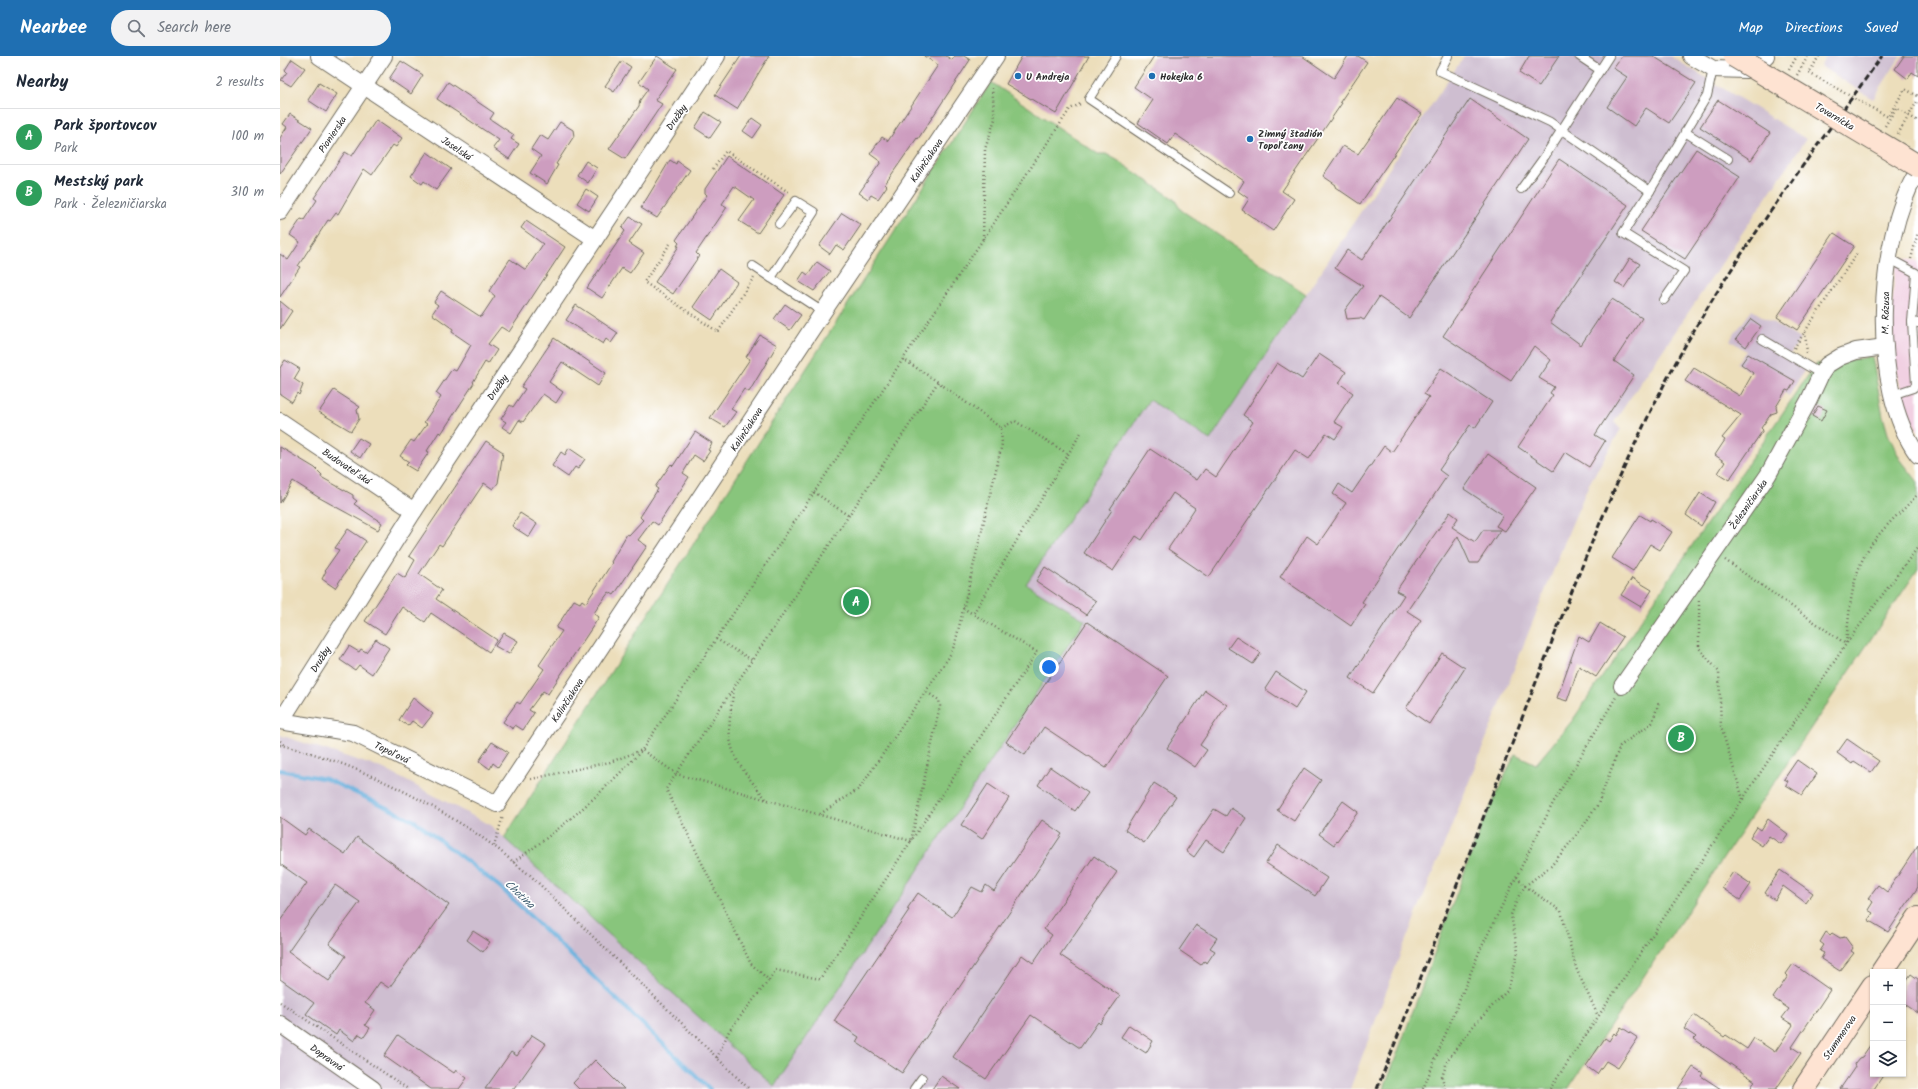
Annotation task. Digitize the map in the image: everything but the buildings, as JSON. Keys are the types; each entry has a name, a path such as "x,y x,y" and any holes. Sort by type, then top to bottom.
{"main road":[{"name":"Tovarnícka","path":"1734,56 1916,177"},
{"path":"1884,969 1918,918"},
{"name":"Stummerova","path":"1804,1089 1870,990"}],"street":[{"name":"Jaselská","path":"319,56 595,239"},
{"name":"Pionierska","path":"280,212 384,56"},
{"name":"Družby","path":"280,721 414,511 717,56"},
{"path":"1691,56 1713,69 1746,70 1766,56"},
{"name":"Kalinčiakova","path":"497,804 823,312 993,61"},
{"name":"M. Rázusa","path":"1916,177 1899,215 1888,258 1885,293 1885,347 1887,371 1892,395 1901,423 1918,455"},
{"name":"Železničiarska","path":"1622,686 1698,574 1768,475 1809,400 1814,370 1856,351 1885,347"},
{"name":"Budovateľská","path":"280,421 414,511"},
{"name":"Topoľová","path":"280,721 353,733 497,804"},
{"name":"Dopravná","path":"280,1024 374,1089"}],"lane":[{"path":"1116,56 1089,99 1229,193"},
{"path":"1448,56 1440,71 1550,122 1650,191"},
{"path":"1579,56 1600,70"},
{"path":"1521,189 1545,156 1609,56"},
{"path":"1664,300 1684,271 1623,233 1650,191 1706,96 1713,69"},
{"path":"1685,132 1728,159"},
{"path":"771,278 814,212 796,201 779,224"},
{"path":"1888,258 1917,273 1915,322 1917,384 1892,395"},
{"path":"756,268 823,312"},
{"path":"1762,339 1814,370"},
{"path":"914,1089 922,1078"}],"path":[{"path":"1819,56 1809,73 1888,117 1905,89 1918,96"},
{"path":"983,239 985,149 995,119 993,61"},
{"path":"513,862 563,826 610,785 642,750 1070,109 1089,99"},
{"path":"1897,136 1918,100"},
{"path":"1884,127 1896,108 1918,121"},
{"path":"713,169 726,151 792,193 796,201"},
{"path":"1912,257 1918,232"},
{"path":"670,244 644,282 718,332 756,268"},
{"path":"1789,356 1857,253"},
{"path":"1805,332 1814,370"},
{"path":"904,359 1001,428"},
{"path":"769,980 752,964 666,789 938,382"},
{"path":"1001,428 1015,421 1068,454"},
{"path":"820,814 859,789 949,656 955,644 1002,444 1001,428"},
{"path":"973,614 1082,431"},
{"path":"814,492 849,516"},
{"path":"1846,644 1854,583 1866,552 1874,540 1918,494"},
{"path":"1550,1089 1846,644 1918,547"},
{"path":"1714,552 1846,644"},
{"path":"1698,574 1699,648 1719,672 1721,727 1743,799"},
{"path":"717,1058 721,1045 729,1031 776,970 820,979 1037,652 963,608"},
{"path":"716,639 752,660"},
{"path":"1423,1089 1480,950 1553,804 1622,686"},
{"path":"734,688 729,719 732,750 744,773 766,799"},
{"path":"911,841 940,706 939,700 925,691"},
{"path":"1445,1089 1442,1077 1448,1059 1475,1024 1506,991 1510,983 1518,952 1511,915 1518,897 1525,886 1550,866 1582,828 1598,804 1620,746 1652,723 1659,702"},
{"path":"280,741 285,746"},
{"path":"280,745 328,760 381,781 436,808 494,846 530,875 749,1089"},
{"path":"512,782 610,762 642,750"},
{"path":"642,750 677,774 911,841"},
{"path":"494,846 502,822 504,809 497,804"},
{"path":"1517,877 1525,886 1561,911 1576,968 1598,1017"},
{"path":"280,1002 408,1089"}],"shaded area":[{"path":"1464,56 1670,56 1806,139 1614,422 1621,429 1589,484 1569,531 1400,955 1350,1089 280,1089 280,735 384,769 490,825 745,1053 1005,737 1085,620 1026,584 1149,400 1210,439"},
{"path":"1826,56 1901,56 1873,99 1820,66"},
{"path":"1896,257 1918,261 1918,432 1909,414 1894,365 1891,340"},
{"path":"1752,310 1800,339 1789,356 1807,366 1789,396 1737,363 1746,351 1730,340"}],"green space":[{"path":"991,82 1098,154 1106,154 1117,160 1174,199 1181,210 1306,294 1210,440 1149,400 1026,584 1085,620 774,1086 504,838"},
{"path":"1872,357 1883,416 1888,434 1900,459 1918,482 1918,569 1568,1089 1384,1089 1480,830 1515,754 1536,764 1572,721 1816,364"}],"waterway":[{"name":"Chotina","path":"280,770 326,779 415,821 500,887 710,1089"}],"railway":[{"path":"1377,1089 1577,578 1647,418 1690,336 1715,295 1769,214 1882,56"}],"place":[{"name":"U Andreja","path":"1018,76"},
{"name":"Hokejka 6","path":"1152,76"},
{"name":"Zimný štadión Topoľčany","path":"1250,139"},
{"name":"Park športovcov","path":"856,602"},
{"name":"Mestský park","path":"1681,738"}]}
